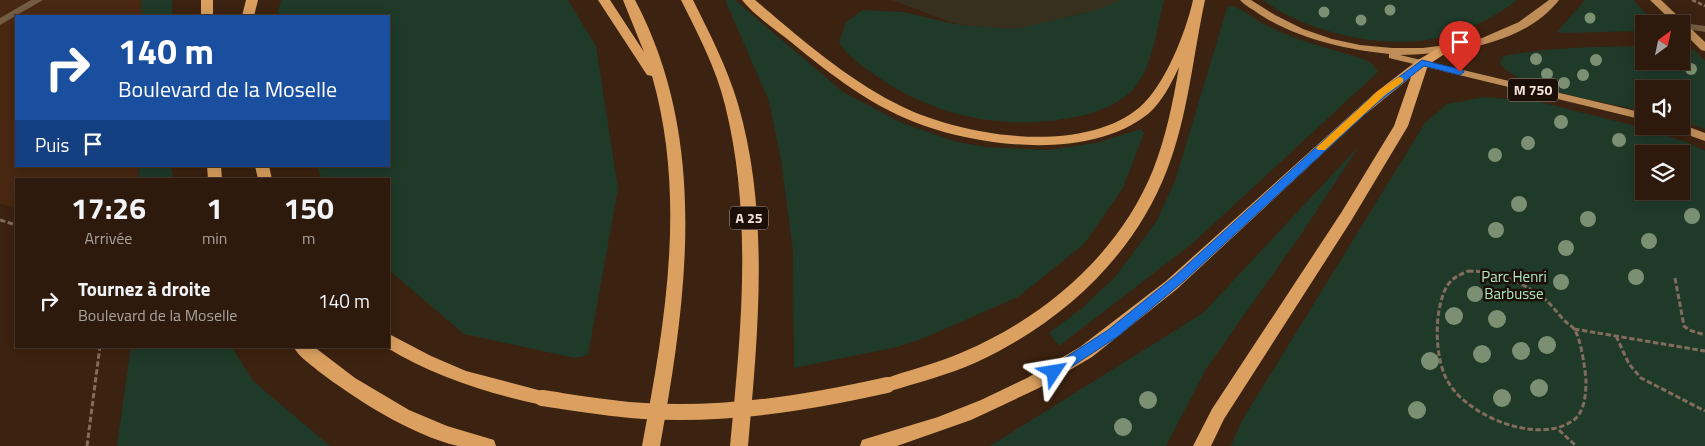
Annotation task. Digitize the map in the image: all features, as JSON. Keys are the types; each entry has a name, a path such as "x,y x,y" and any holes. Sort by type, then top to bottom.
{"highway":[{"path":"206,15 207,0"},
{"path":"248,15 252,0"},
{"path":"604,0 640,54 665,97"},
{"path":"629,0 647,40 665,97 673,142 678,226 674,299 651,446"},
{"name":"A 25","path":"687,0 709,42 724,80 745,174 750,226 750,288 747,362 739,446"},
{"path":"748,0 830,70 882,103 912,118 942,128 972,135 1008,140 1045,141 1080,137 1111,128 1134,116 1152,102 1165,82 1195,18"},
{"path":"390,342 410,355 451,374 499,388 542,398 596,407 650,412 708,412 766,408 823,400 887,385 935,371 1005,339 1048,312 1106,260 1131,227 1148,199 1160,170 1179,104 1199,0"},
{"path":"869,446 914,434 986,406 1054,372 1112,333 1180,278 1381,93 1445,48"},
{"path":"1202,446 1218,414 1346,217 1401,126 1422,63"},
{"path":"303,348 324,367 378,402 438,431 487,446"}],"main road":[{"path":"1245,0 1259,11 1298,30 1350,46 1422,63"},
{"path":"1350,46 1388,52 1474,44 1507,33 1538,15 1554,0"},
{"path":"1655,0 1671,15"},
{"path":"1690,33 1705,48"},
{"name":"M 750","path":"1422,63 1635,115"},
{"path":"1690,132 1705,137"}],"street":[{"path":"0,22 38,0"},
{"path":"1690,26 1705,29"}],"path":[{"path":"1692,0 1705,6"},
{"path":"1698,0 1705,6"},
{"path":"0,220 15,225"},
{"path":"1467,271 1484,273 1523,286 1547,301 1574,329 1586,371 1586,391 1583,408 1572,424 1559,430 1533,432 1510,428 1484,416 1467,404 1445,376 1436,338 1438,317 1449,283 1467,271"},
{"path":"1675,278 1684,326 1689,330 1705,335"},
{"path":"1574,329 1705,350"},
{"path":"1616,336 1630,364 1641,378 1705,411"},
{"path":"87,446 100,348"},
{"path":"1559,430 1576,446"}],"shaded area":[{"path":"0,0 141,0 142,15 15,15 15,167 139,167 138,178 15,178 15,208 0,204"},
{"path":"892,0 1121,0 1093,11 1015,29 959,25"}],"green space":[{"path":"141,0 172,0 172,15 142,15"},
{"path":"281,0 568,0 596,46 618,189 588,355 575,358 464,334 390,271 390,178 322,178 317,167 390,167 390,15 277,15"},
{"path":"725,0 735,0 843,92 900,122 953,141 985,147 1048,150 1096,143 1141,129 1144,133 1123,188 1084,244 1018,297 924,338 897,347 794,368 793,251 781,160 769,101"},
{"path":"1121,0 1164,0 1148,65 1133,90 1112,105 1088,114 1054,121 1001,122 949,112 925,103 878,77 852,58 839,42 846,22 863,10 903,12 959,25 1015,29 1093,11"},
{"path":"1263,0 1517,0 1497,14 1474,26 1439,38 1407,42 1364,39 1341,35 1299,20"},
{"path":"1585,0 1633,0 1647,15 1635,15 1635,31 1557,32"},
{"path":"1230,6 1242,10 1273,29 1312,44 1366,60 1378,72 1193,243 1059,346 1049,333 1081,309 1115,277 1156,222 1175,181 1227,8"},
{"path":"1635,46 1635,70 1690,70 1690,49 1694,50 1705,61 1705,129 1690,124 1690,80 1635,80 1635,109 1544,88 1509,72 1500,63 1503,56 1573,48"},
{"name":"Parc Henri Barbusse","path":"1485,97 1540,102 1635,126 1635,135 1664,135 1689,143 1705,151 1705,446 1231,446 1241,422 1425,123 1447,104"},
{"path":"1360,145 1300,236 1206,369 1166,446 990,446 1203,313"},
{"path":"139,167 171,167 173,178 138,178"},
{"path":"131,348 232,348 253,381 330,446 117,446"}],"slow traffic":[{"path":"1321,148 1381,93 1399,80"}],"route":[{"path":"1054,372 1112,333 1180,278 1381,93 1422,63 1460,72"}]}
